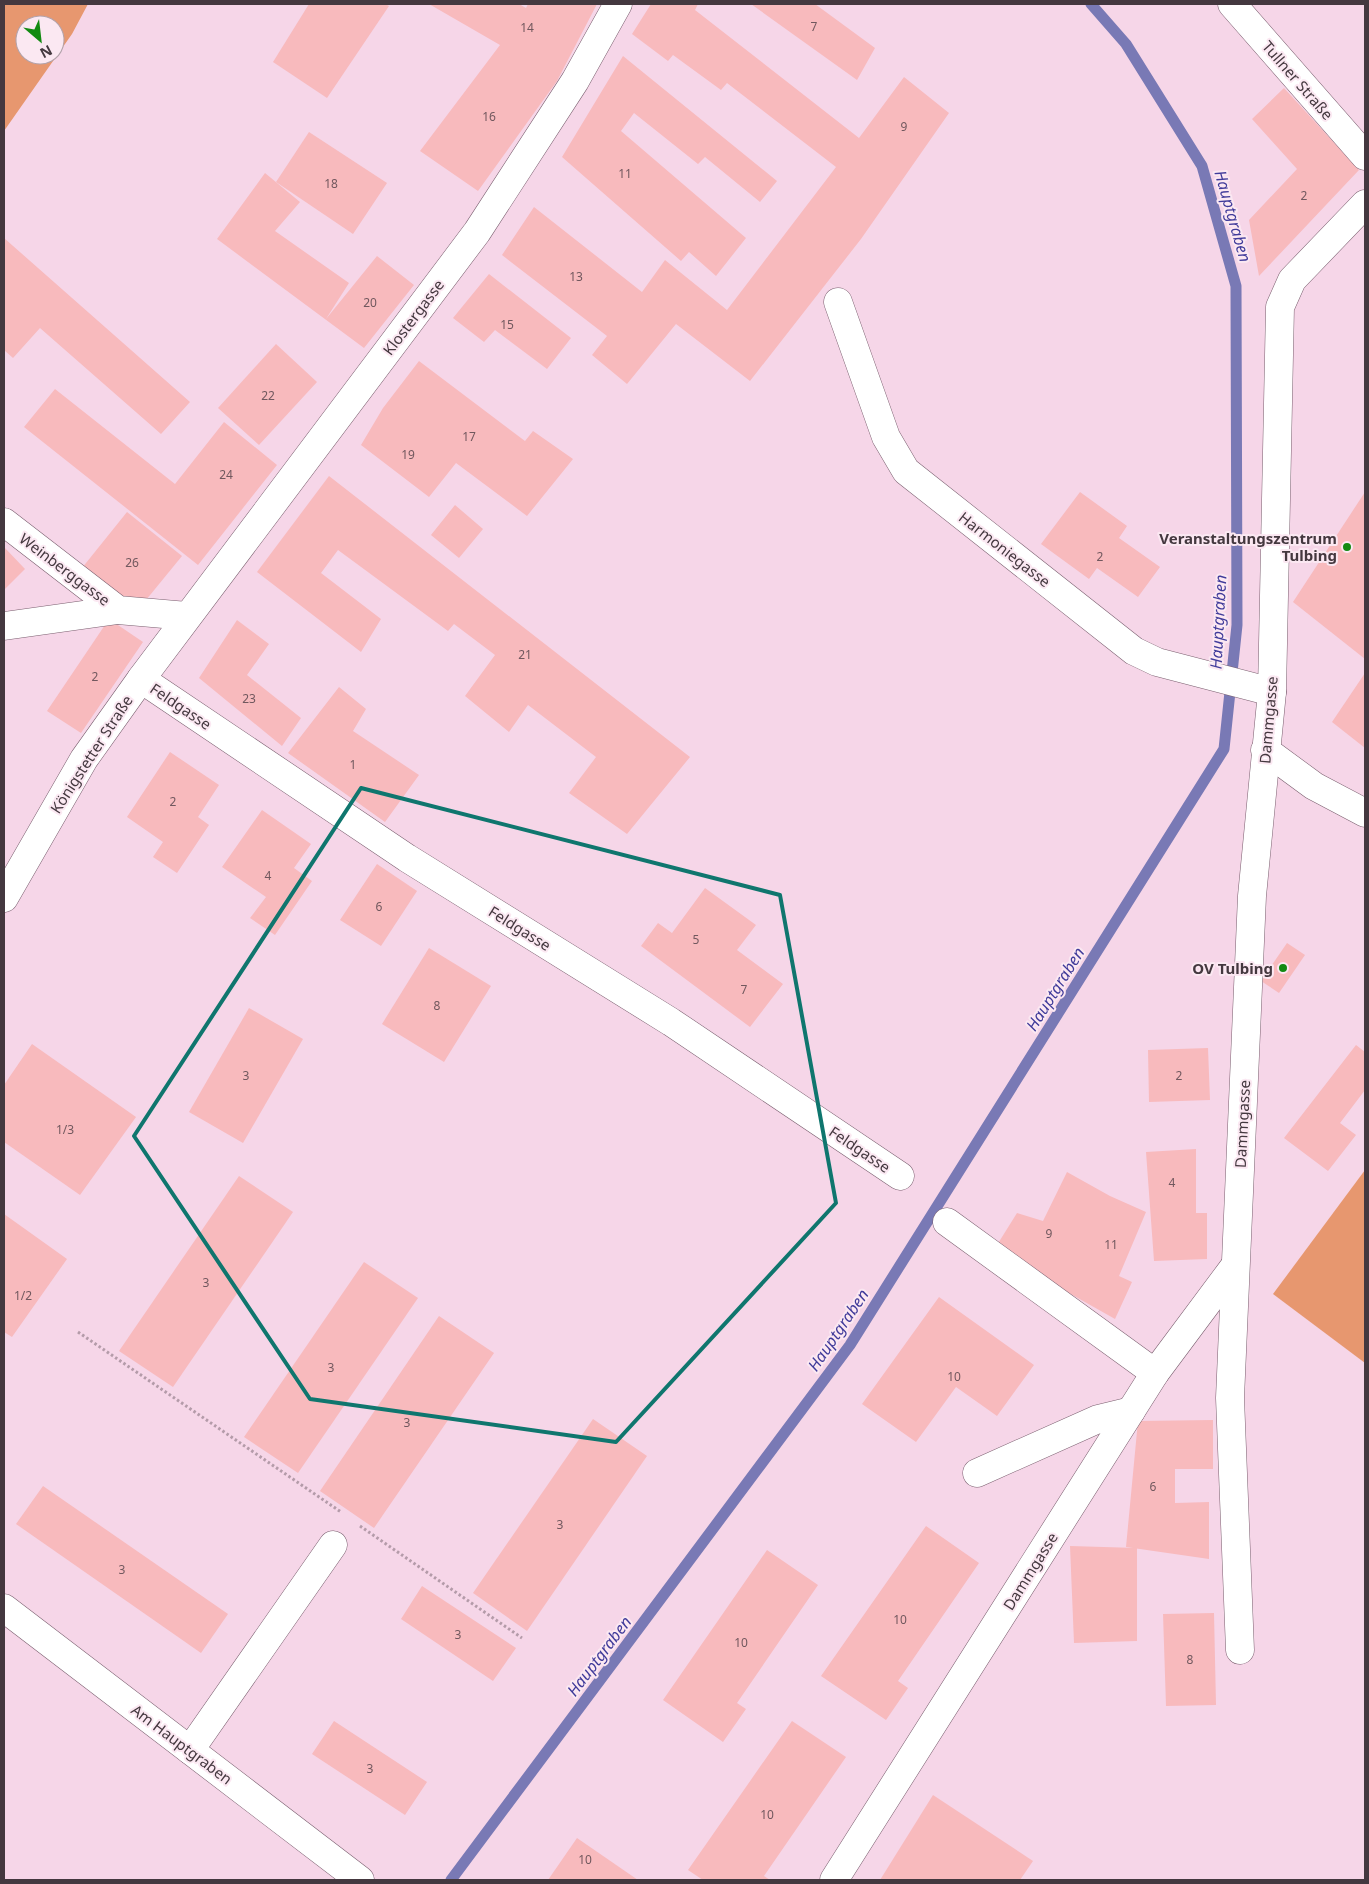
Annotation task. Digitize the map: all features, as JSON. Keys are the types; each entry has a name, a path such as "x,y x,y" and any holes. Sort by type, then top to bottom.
{"street":[{"name":"Klostergasse","path":"187,616 477,232 575,81 618,4"},
{"name":"Tullner Straße","path":"1232,4 1365,156"},
{"name":"Dammgasse","path":"1240,1650 1230,1398 1234,1268 1252,896 1272,692 1280,307 1292,280 1365,204"},
{"name":"Harmoniegasse","path":"838,302 886,437 906,471 1134,652 1157,662 1272,692"},
{"name":"Weinberggasse","path":"4,522 118,610 187,616"},
{"path":"4,626 118,610"},
{"name":"Königstetter Straße","path":"4,898 84,759 187,616"},
{"name":"Feldgasse","path":"141,679 407,858 671,1022 900,1176"},
{"path":"1265,750 1314,786 1365,812"},
{"path":"947,1222 1155,1373"},
{"name":"Dammgasse","path":"834,1880 1155,1373 1234,1268"},
{"path":"977,1473 1098,1419 1131,1411"},
{"path":"190,1750 333,1545"},
{"name":"Am Hauptgraben","path":"4,1608 360,1880"}],"path":[{"path":"78,1332 346,1516"},
{"path":"354,1522 522,1638"}],"highlighted area":[{"path":"361,788 780,895 836,1203 616,1442 310,1399 134,1136"}],"shaded area":[{"path":"4,4 88,4 65,44 65,15 15,15 15,65 50,65 4,131"},
{"path":"1365,1170 1365,1363 1273,1294"}],"building":[{"path":"309,4 385,4 389,6 327,98 273,62"},
{"path":"429,4 519,4 526,8 528,4 597,4 557,81 478,191 420,151 500,45"},
{"path":"651,4 698,4 695,10 859,138 904,77 949,113 861,239 750,381 676,324 627,384 592,355 607,336 502,255 534,207 642,292 665,260 727,310 836,167 727,83 721,90 673,55 668,61 632,34"},
{"path":"751,4 815,4 875,48 857,80"},
{"path":"623,56 777,181 760,202 705,157 698,164 634,113 621,131 746,238 716,276 689,252 681,261 562,157"},
{"path":"1284,88 1359,170 1259,276 1249,220 1297,169 1252,119"},
{"path":"309,132 387,183 353,234 276,182"},
{"path":"265,173 300,202 275,231 349,283 326,319 377,256 414,285 364,348 217,239"},
{"path":"4,238 190,402 161,434 40,328 13,358 4,350"},
{"path":"489,274 571,338 547,369 495,330 484,342 453,318"},
{"path":"276,344 317,382 259,445 218,408"},
{"path":"419,361 525,441 533,431 573,459 527,516 456,463 429,497 361,445 383,408"},
{"path":"55,389 175,484 224,422 277,465 198,565 24,427"},
{"path":"329,476 690,757 627,834 569,793 596,757 528,705 509,732 465,696 495,655 454,624 448,631 338,550 321,573 381,619 361,652 257,572"},
{"path":"1080,492 1127,526 1119,538 1160,567 1138,597 1097,568 1089,579 1041,544"},
{"name":"Veranstaltungszentrum Tulbing","path":"1365,492 1365,659 1293,602"},
{"path":"455,505 483,529 459,558 431,535"},
{"path":"127,512 182,556 137,611 82,568"},
{"path":"4,547 25,569 4,590"},
{"path":"109,619 143,642 81,733 47,711"},
{"path":"237,620 269,644 247,675 301,718 282,746 199,678"},
{"path":"1365,673 1365,748 1332,722"},
{"path":"339,687 366,709 353,731 419,775 385,822 288,753"},
{"path":"170,752 219,785 198,817 209,825 177,873 153,857 163,842 127,817"},
{"path":"262,810 311,844 294,868 312,881 275,935 250,918 266,897 222,867"},
{"path":"377,864 417,891 381,946 340,920"},
{"path":"705,888 756,925 737,950 783,984 750,1027 641,946 658,923 672,933"},
{"name":"OV Tulbing","path":"1287,943 1305,955 1279,993 1261,981"},
{"path":"429,948 491,986 444,1062 382,1024"},
{"path":"249,1008 303,1039 243,1143 189,1112"},
{"path":"32,1044 136,1117 80,1195 4,1142 4,1085"},
{"path":"1356,1045 1365,1052 1365,1090 1340,1123 1356,1135 1328,1171 1284,1138"},
{"path":"1208,1048 1210,1100 1149,1102 1148,1050"},
{"path":"1196,1149 1196,1213 1207,1213 1207,1259 1154,1261 1146,1152"},
{"path":"1067,1172 1110,1196 1146,1212 1119,1276 1132,1282 1115,1319 1069,1293 997,1245 1017,1213 1043,1221"},
{"path":"239,1176 293,1212 173,1387 119,1351"},
{"path":"4,1214 67,1259 12,1337 4,1332"},
{"path":"364,1262 418,1298 298,1473 244,1437"},
{"path":"939,1297 1034,1365 997,1416 956,1387 916,1442 862,1404"},
{"path":"439,1316 494,1353 374,1528 320,1491"},
{"path":"593,1419 647,1456 527,1631 473,1593"},
{"path":"1213,1420 1213,1469 1175,1469 1175,1503 1209,1502 1209,1559 1126,1547 1138,1421"},
{"path":"43,1486 228,1614 201,1653 16,1524"},
{"path":"926,1526 979,1563 898,1681 908,1688 886,1720 821,1676"},
{"path":"1070,1546 1137,1548 1137,1641 1074,1643"},
{"path":"767,1550 818,1585 737,1703 746,1709 723,1742 663,1700"},
{"path":"422,1586 516,1648 493,1681 401,1619"},
{"path":"1214,1613 1216,1705 1166,1706 1163,1614"},
{"path":"334,1721 427,1782 405,1815 312,1754"},
{"path":"792,1721 846,1757 764,1876 770,1880 703,1880 688,1870"},
{"path":"933,1795 1033,1861 1020,1880 880,1880"},
{"path":"577,1838 638,1880 548,1880"}],"waterway":[{"name":"Hauptgraben","path":"451,1880 850,1345 1224,749 1237,625 1236,286 1202,166 1126,44 1091,4"}],"place":[{"name":"Veranstaltungszentrum Tulbing","path":"1347,547"},
{"name":"OV Tulbing","path":"1283,968"}]}
